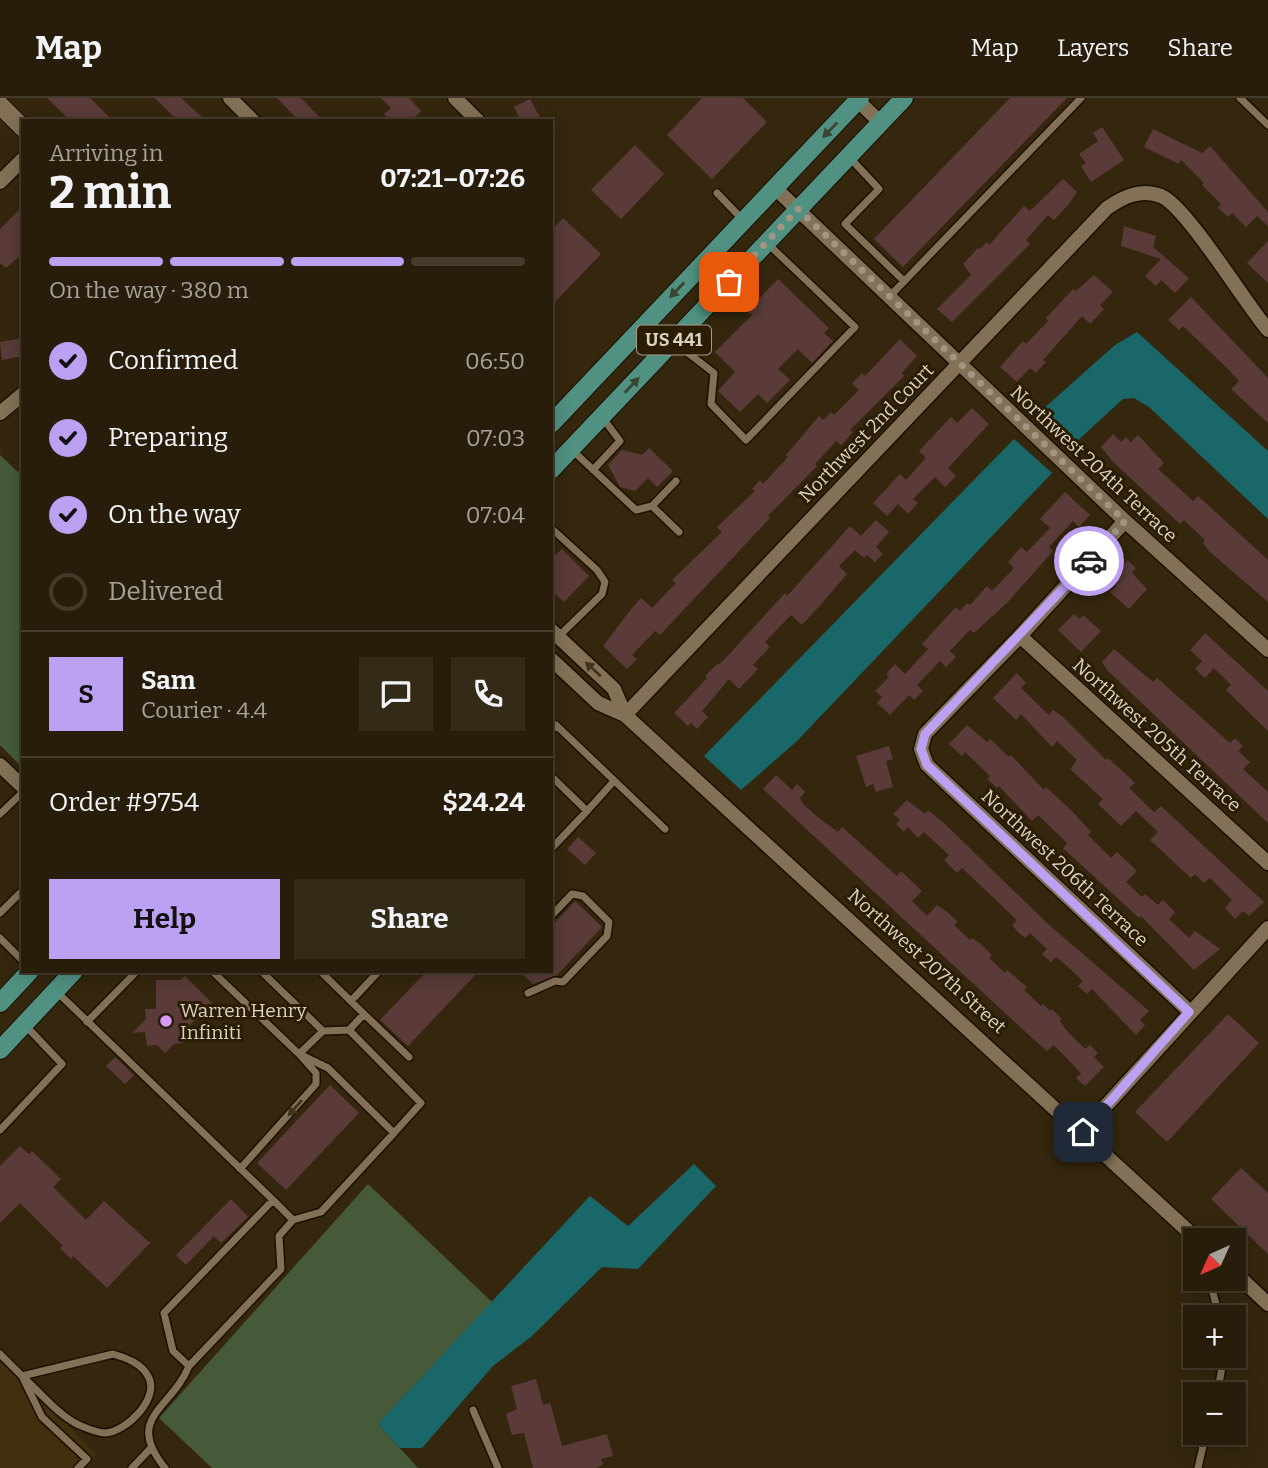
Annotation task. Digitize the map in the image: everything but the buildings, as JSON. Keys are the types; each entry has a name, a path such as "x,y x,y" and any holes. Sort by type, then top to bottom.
{"main road":[{"name":"US 441","path":"553,468 904,98"},
{"name":"US 441","path":"553,422 858,99"},
{"path":"0,1003 28,973"},
{"path":"0,1050 72,973"}],"street":[{"path":"230,98 251,119"},
{"path":"454,98 476,119"},
{"path":"858,99 880,122"},
{"path":"0,105 21,126"},
{"path":"0,182 21,161"},
{"name":"Northwest 204th Terrace","path":"775,188 1125,521 1268,650"},
{"name":"Northwest 2nd Court","path":"625,715 1107,208 1122,197 1143,192 1163,196 1182,212 1268,330"},
{"path":"0,413 21,396"},
{"path":"1020,636 1125,521"},
{"name":"Northwest 207th Street","path":"555,634 614,689 625,715"},
{"name":"Northwest 206th Terrace","path":"1020,636 925,734 921,749 927,765 1189,1012"},
{"name":"Northwest 205th Terrace","path":"1020,636 1268,863"},
{"name":"Northwest 207th Street","path":"553,661 598,703 625,715 1083,1132 1184,1228"},
{"path":"0,765 21,786"},
{"path":"1083,1132 1268,928"},
{"path":"1246,1283 1268,1304"}],"lane":[{"path":"888,298 1081,98"},
{"path":"1240,98 1268,125"},
{"path":"848,156 879,189 845,224 904,281"},
{"path":"716,193 744,220"},
{"path":"673,341 714,373 711,404 746,440 855,327 766,243"},
{"path":"593,470 620,441 602,417"},
{"path":"571,449 636,510 652,506 676,481"},
{"path":"652,506 679,532"},
{"path":"553,530 597,570 605,582 602,594 555,634"},
{"path":"553,725 664,829"},
{"path":"553,778 587,811"},
{"path":"553,847 614,781"},
{"path":"0,814 21,790"},
{"path":"0,913 21,892"},
{"path":"528,993 555,981 563,982 607,936 609,922 583,897 572,894 553,914"},
{"path":"0,938 21,959"},
{"path":"87,1022 135,973"},
{"path":"214,973 316,1073 316,1084 240,1169"},
{"path":"263,973 323,1031"},
{"path":"322,973 409,1057"},
{"path":"351,1002 377,973"},
{"path":"56,991 293,1220"},
{"path":"299,1054 323,1031 349,1030 364,1014"},
{"path":"0,1130 62,1065 24,1024"},
{"path":"165,1468 150,1449 149,1424 152,1416 183,1382 189,1366 282,1269 279,1236 293,1220 321,1212 421,1103 349,1030"},
{"path":"299,1054 328,1068 394,1133"},
{"path":"189,1366 173,1351 164,1313 272,1200"},
{"path":"0,1354 22,1376 76,1424 103,1433 123,1428 132,1420 140,1412 151,1390 149,1377 132,1360 113,1354 22,1376"},
{"path":"22,1376 42,1417 87,1459 78,1468"},
{"path":"473,1410 498,1468"},
{"path":"1198,1468 1203,1445"},
{"path":"132,1468 150,1449"}],"shaded area":[{"path":"0,1356 96,1454 83,1468 0,1468"}],"green space":[{"path":"0,455 21,475 21,766 0,745"},
{"path":"368,1184 492,1302 378,1424 418,1468 212,1468 159,1418"}],"water":[{"path":"1137,332 1268,451 1268,519 1149,407 1134,398 1123,399 1075,443 1042,410 1115,345"},
{"path":"1014,439 1052,473 797,741 741,790 704,756"},
{"path":"694,1164 716,1186 638,1269 602,1267 532,1336 493,1366 422,1448 400,1448 378,1424 590,1196 628,1226"}],"way so far":[{"path":"729,282 798,209 888,298 1017,416 1125,521 1089,561"}],"place":[{"name":"Warren Henry Infiniti","path":"166,1021"}],"route":[{"path":"1083,1132 1189,1012 927,765 921,749 925,734 1089,561"}]}
